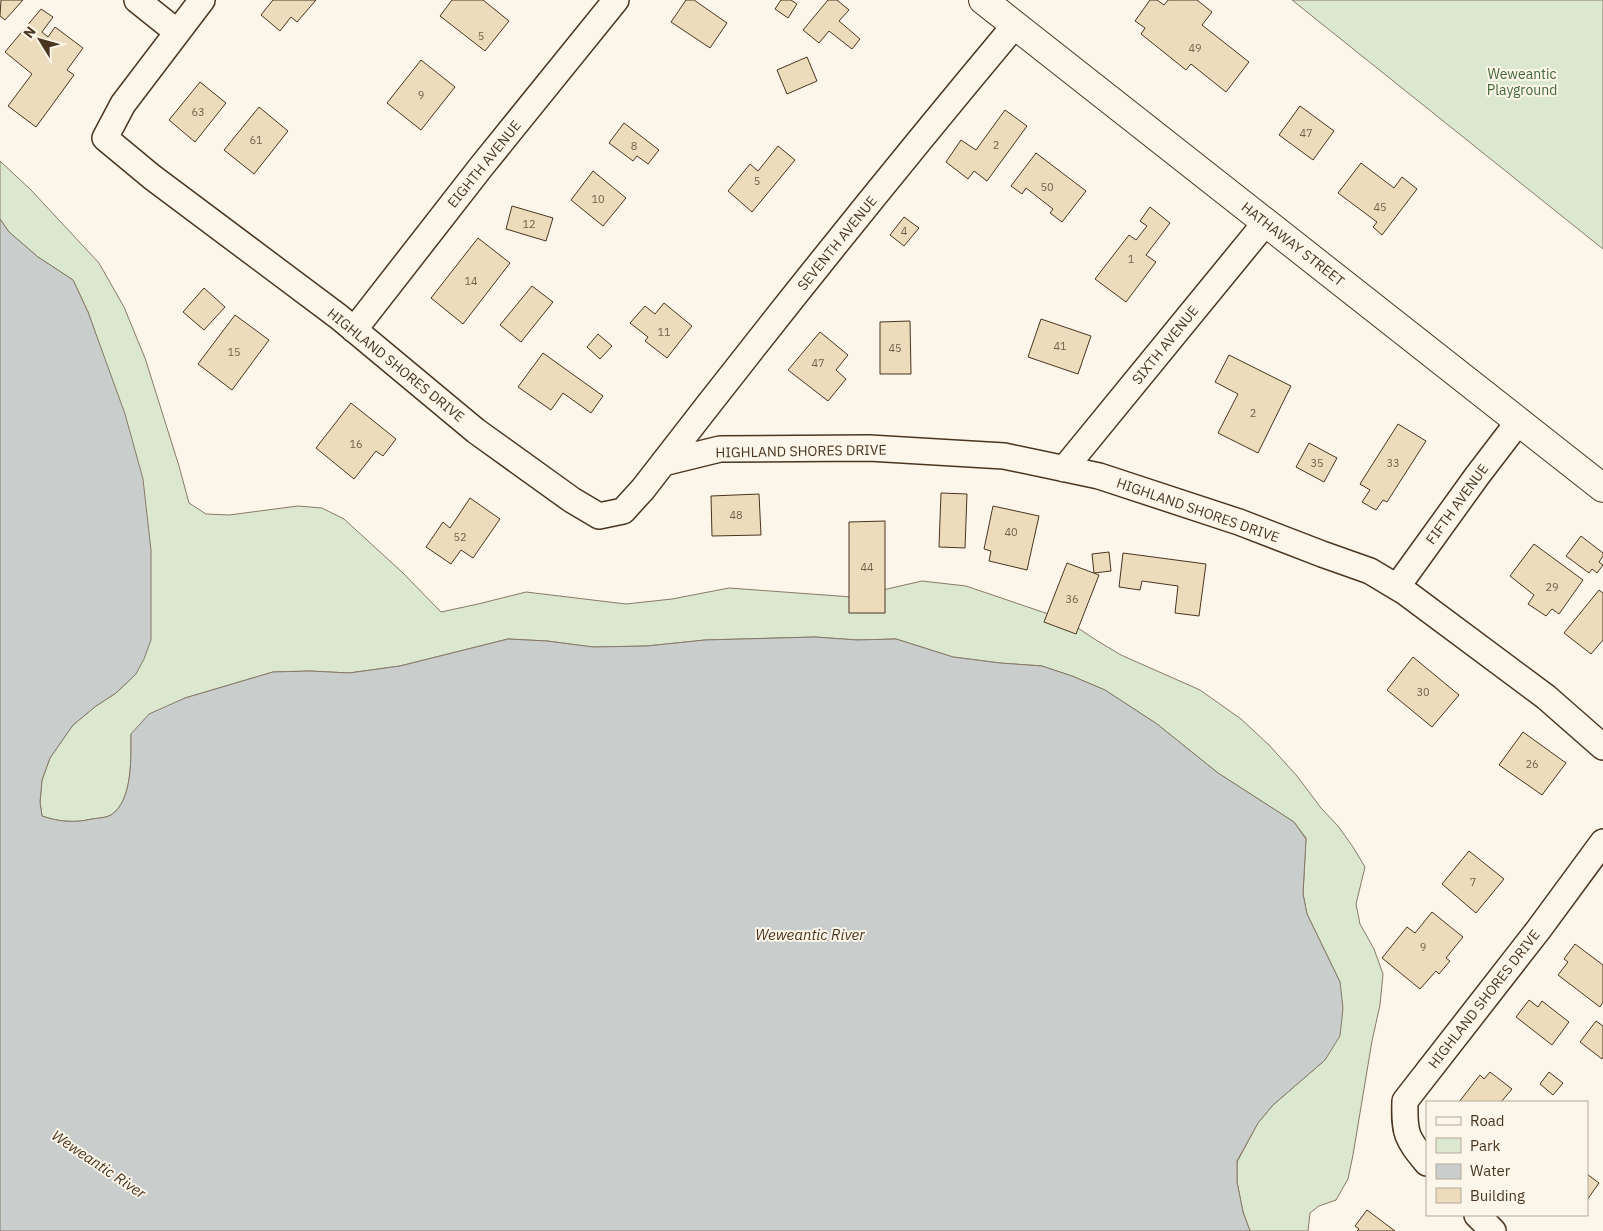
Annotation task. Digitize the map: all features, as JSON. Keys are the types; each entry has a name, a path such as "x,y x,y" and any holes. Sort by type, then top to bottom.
{"street":[{"path":"137,0 177,32 202,0"},
{"name":"EIGHTH AVENUE","path":"354,330 616,0"},
{"name":"HATHAWAY STREET","path":"983,0 1603,488"},
{"name":"SEVENTH AVENUE","path":"663,463 789,302 1015,25"},
{"name":"HIGHLAND SHORES DRIVE","path":"177,32 123,104 105,138 152,177 354,330 476,431 572,500 599,516 623,511 663,463 720,449 869,448 1004,456 1099,476 1239,522 1370,571 1397,587 1546,697 1603,747"},
{"name":"SIXTH AVENUE","path":"1064,469 1266,222"},
{"name":"FIFTH AVENUE","path":"1397,587 1519,421"},
{"name":"HIGHLAND SHORES DRIVE","path":"1426,1162 1410,1143 1404,1123 1405,1101 1540,929 1603,842"},
{"path":"1478,1216 1492,1231"}],"green space":[{"name":"Weweantic Playground","path":"1292,0 1603,0 1603,249"},
{"path":"0,161 31,190 99,263 124,307 145,358 189,503 206,514 229,515 298,506 322,508 344,519 403,573 441,612 526,592 626,604 672,599 729,588 852,597 922,581 966,586 1066,620 1121,655 1200,690 1241,719 1269,745 1297,776 1321,808 1338,826 1365,867 1356,904 1360,924 1374,949 1383,974 1380,1005 1353,1155 1348,1179 1336,1200 1319,1206 1310,1213 1308,1231 1250,1231 1243,1212 1237,1182 1237,1162 1258,1123 1273,1105 1325,1060 1340,982 1307,914 1303,894 1306,838 1294,822 1218,773 1157,724 1105,690 1042,666 953,657 896,639 857,640 815,637 705,640 647,646 593,647 547,641 508,639 400,666 349,673 273,672 185,698 131,734 127,789 123,800 111,815 79,821 61,821 42,816 40,802 42,780 50,758 73,725 96,706 116,693 136,674 103,355 88,312 73,280 38,257 9,232 0,219"}],"water":[{"name":"Weweantic River","path":"0,219 9,232 38,257 73,280 88,312 125,414 143,479 151,550 151,640 144,659 136,674 116,693 96,706 73,725 50,758 42,780 40,802 42,816 61,821 79,821 111,815 123,800 127,789 131,734 149,714 185,698 273,672 349,673 400,666 508,639 547,641 593,647 647,646 705,640 815,637 857,640 896,639 953,657 1042,666 1072,676 1105,690 1157,724 1218,773 1294,822 1306,839 1303,894 1307,914 1340,982 1343,1008 1340,1036 1325,1060 1273,1105 1258,1123 1237,1161 1237,1182 1243,1212 1250,1231 0,1231"}],"building":[{"path":"1,0 23,0 5,20 0,16"},
{"path":"273,0 316,0 297,22 291,17 280,31 261,15"},
{"path":"452,0 483,0 509,21 485,51 440,16"},
{"path":"686,0 694,0 727,23 710,48 671,22"},
{"path":"781,0 791,0 797,4 788,18 775,9"},
{"path":"828,0 837,0 849,10 839,21 860,39 852,49 829,31 819,43 803,30"},
{"path":"1150,0 1157,0 1164,5 1168,0 1197,0 1212,12 1202,25 1249,62 1226,92 1191,64 1186,70 1141,34 1145,28 1135,21"},
{"path":"41,9 53,17 42,32 48,37 55,27 83,48 67,70 74,75 36,127 8,106 32,74 5,52"},
{"path":"807,57 817,81 787,94 777,70"},
{"path":"421,60 455,87 421,130 387,103"},
{"path":"200,82 226,103 195,142 169,120"},
{"path":"1300,106 1334,131 1313,160 1279,135"},
{"path":"259,107 288,131 254,174 224,150"},
{"path":"1005,110 1027,126 987,181 974,171 968,179 946,162 961,140 976,150"},
{"path":"624,123 659,150 648,164 637,156 633,161 609,143"},
{"path":"778,146 795,160 752,212 728,191 750,164 758,171"},
{"path":"1036,153 1086,191 1062,222 1050,213 1053,209 1026,188 1022,194 1011,186"},
{"path":"1361,163 1394,188 1402,177 1417,189 1382,235 1373,227 1377,222 1338,193"},
{"path":"593,171 626,198 603,226 571,200"},
{"path":"512,206 553,218 546,241 506,229"},
{"path":"1150,207 1170,223 1146,255 1156,262 1126,302 1095,279 1129,235 1136,240 1147,226 1140,221"},
{"path":"904,217 919,228 904,246 890,235"},
{"path":"478,238 510,263 463,324 431,298"},
{"path":"532,286 553,302 521,342 500,325"},
{"path":"204,288 225,307 204,330 183,312"},
{"path":"664,303 692,326 667,358 645,341 648,337 630,323 645,306 655,314"},
{"path":"235,315 269,340 232,390 198,364"},
{"path":"1041,319 1091,336 1078,374 1028,357"},
{"path":"910,321 911,374 880,374 880,322"},
{"path":"820,332 848,355 836,370 846,379 828,401 788,370"},
{"path":"598,334 612,346 600,359 587,347"},
{"path":"543,353 603,396 591,413 563,393 551,410 518,387"},
{"path":"1229,355 1291,386 1258,453 1218,433 1238,394 1215,382"},
{"path":"351,403 396,439 383,456 376,451 354,479 316,448"},
{"path":"1398,424 1426,441 1387,502 1383,500 1376,510 1362,502 1370,490 1360,484"},
{"path":"1309,443 1337,458 1324,482 1296,467"},
{"path":"941,493 967,494 965,548 939,547"},
{"path":"759,494 761,535 712,536 711,496"},
{"path":"470,498 500,519 473,558 461,550 451,564 426,547 443,522 450,528"},
{"path":"993,506 1039,516 1027,570 989,561 991,551 984,549"},
{"path":"885,521 885,613 849,613 849,522"},
{"path":"1581,536 1603,553 1599,562 1603,565 1597,573 1592,569 1589,573 1566,556"},
{"path":"1534,544 1583,580 1559,614 1552,609 1546,616 1528,604 1534,595 1510,576"},
{"path":"1109,552 1111,571 1094,573 1092,554"},
{"path":"1123,553 1206,564 1199,616 1175,613 1178,586 1142,581 1140,590 1119,587"},
{"path":"1067,563 1099,575 1076,634 1044,622"},
{"path":"1599,590 1603,593 1603,640 1591,654 1564,633"},
{"path":"1413,657 1459,695 1432,727 1387,690"},
{"path":"1523,732 1566,763 1542,795 1499,765"},
{"path":"1469,851 1504,879 1476,913 1442,884"},
{"path":"1432,912 1463,937 1446,958 1450,961 1439,974 1436,971 1420,989 1382,958 1407,927 1415,933"},
{"path":"1575,944 1603,965 1603,1002 1600,1007 1558,975 1568,962 1564,959"},
{"path":"1529,1000 1538,1007 1542,1001 1569,1022 1552,1045 1516,1017"},
{"path":"1596,1021 1603,1026 1602,1059 1580,1042"},
{"path":"1490,1072 1512,1089 1502,1101 1460,1101 1480,1075 1484,1079"},
{"path":"1549,1072 1563,1083 1553,1095 1540,1084"},
{"path":"1588,1175 1599,1183 1588,1199"},
{"path":"1367,1210 1395,1231 1357,1231 1359,1229 1355,1226"}]}
